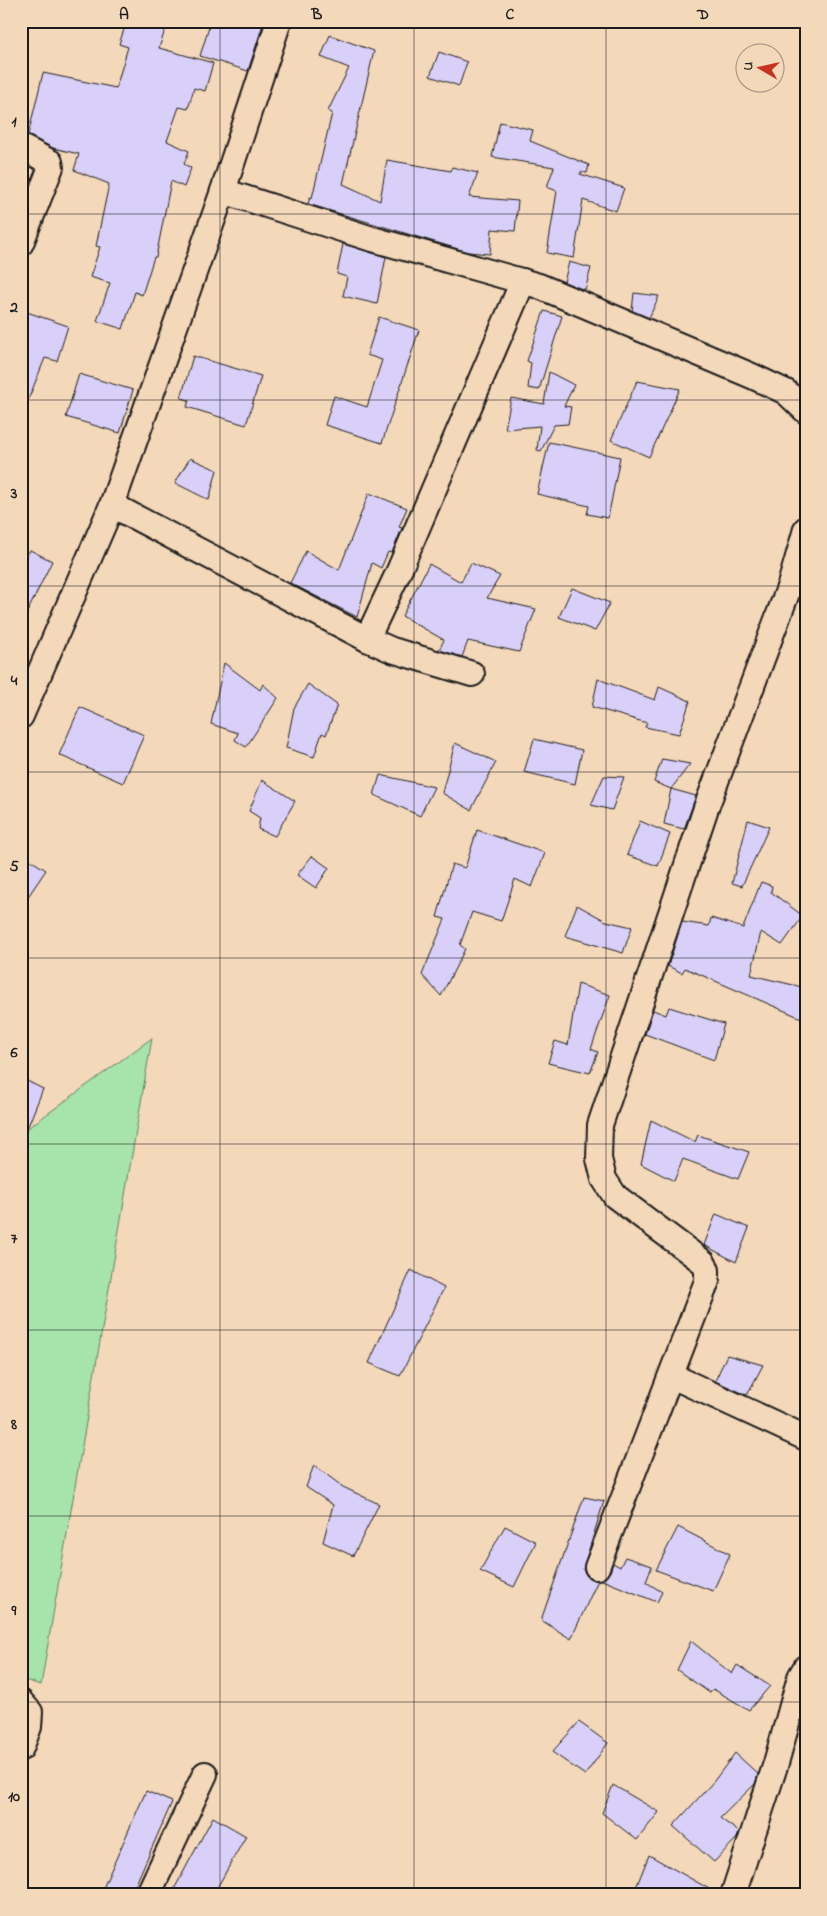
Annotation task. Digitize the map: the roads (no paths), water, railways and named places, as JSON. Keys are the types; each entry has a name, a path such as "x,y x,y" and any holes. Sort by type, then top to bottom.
{"street":[{"path":"21,716 112,505 223,191 279,21"},
{"path":"21,147 50,162 51,167 21,242"},
{"path":"223,191 369,238 539,286 752,376 786,392 806,411"},
{"path":"367,639 398,573 523,281"},
{"path":"112,505 367,639 392,650 472,674"},
{"path":"597,1567 705,1291 707,1270 703,1262 615,1196 604,1178 599,1159 600,1125 706,808 798,589 806,529"},
{"path":"672,1376 806,1438"},
{"path":"733,1895 776,1763 800,1677 806,1667"},
{"path":"21,1702 30,1712 29,1727 21,1748"},
{"path":"148,1895 205,1774"}]}
